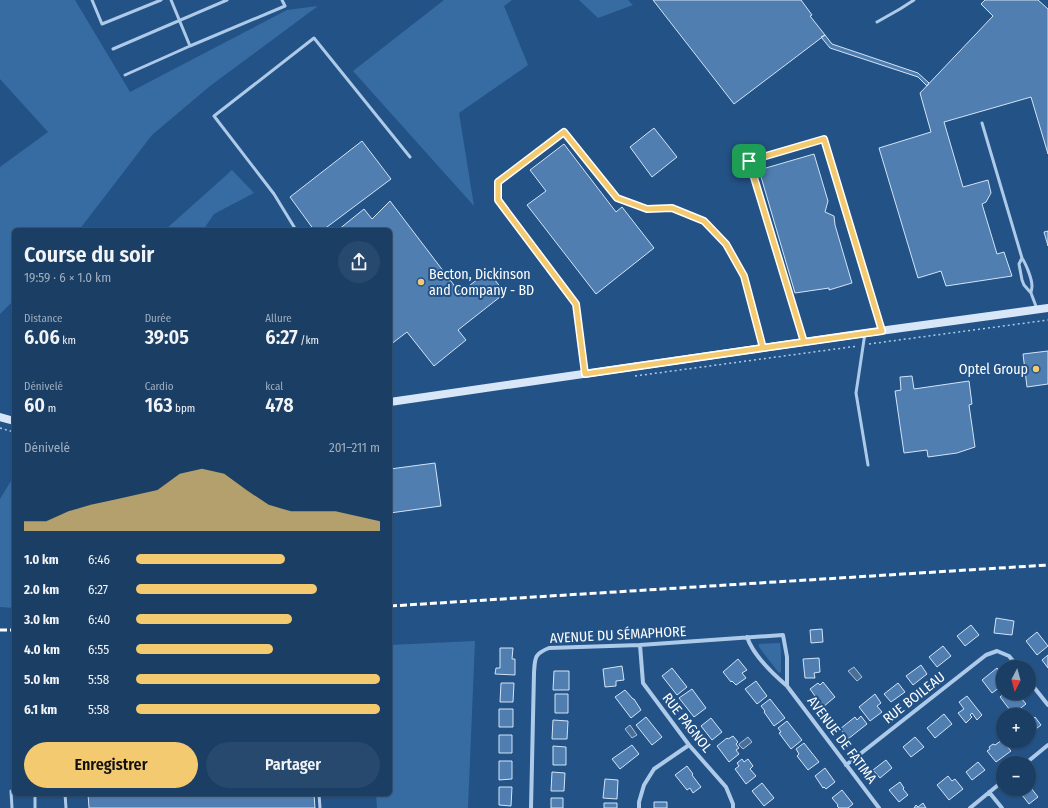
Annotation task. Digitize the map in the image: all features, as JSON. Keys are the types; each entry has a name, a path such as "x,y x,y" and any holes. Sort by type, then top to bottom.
{"street":[{"path":"392,402 1048,308"},
{"path":"0,417 12,420"},
{"name":"AVENUE DU SÉMAPHORE","path":"531,808 534,673 536,657 540,651 549,648 640,645 783,635 787,657 787,686"},
{"name":"AVENUE DE FATIMA","path":"748,637 749,644 769,670 787,686 879,808"},
{"name":"RUE PAGNOL","path":"640,645 643,683 689,745 726,787 733,808"},
{"name":"RUE BOILEAU","path":"846,765 986,655 997,651 1009,656 1012,660"},
{"path":"1036,690 1048,705"},
{"path":"639,808 639,802 644,785 654,769 689,745"},
{"path":"1035,756 1048,745"},
{"path":"970,808 996,786"},
{"path":"989,792 1002,808"}],"lane":[{"path":"92,0 102,24 161,0"},
{"path":"171,0 190,46"},
{"path":"113,49 227,0"},
{"path":"125,75 285,6 282,0"},
{"path":"877,22 914,0"},
{"path":"295,228 274,194 214,116 314,38 410,157"},
{"path":"982,123 1022,258 1026,263 1032,286 1031,293"},
{"path":"585,374 576,304 498,200 498,182 564,132 617,198 647,209 672,208 704,221 726,244 744,276 763,348"},
{"path":"804,342 749,161 824,139 882,331"},
{"path":"1022,258 1019,264 1019,269 1024,285 1031,293 1037,310"},
{"path":"865,333 856,393 868,464"},
{"path":"12,791 10,791 12,808"},
{"path":"34,796 36,808"},
{"path":"65,796 66,808"},
{"path":"319,796 320,808"}],"path":[{"path":"633,376 1048,320"},
{"path":"0,428 12,431"}],"shaded area":[{"path":"0,0 75,0 130,92 287,10 318,6 210,86 152,135 81,228 12,228 12,302 0,314 0,167 48,132 0,79"},
{"path":"444,0 512,0 504,6 528,65 459,113 474,206 353,71"},
{"path":"579,0 628,0 633,5 598,18"},
{"path":"232,170 254,193 214,214 204,228 167,228"},
{"path":"12,479 12,608 0,607 0,499"},
{"path":"475,641 468,808 377,808 376,796 392,796 392,645"},
{"path":"780,643 781,672 779,673 759,647 759,644"},
{"path":"854,667 862,677 857,681 848,671"},
{"path":"630,725 637,735 632,738 625,729"},
{"path":"748,737 752,742 743,749 739,744"}],"building":[{"path":"653,0 801,0 812,15 810,16 825,35 734,104"},
{"path":"985,0 1038,0 1048,9 1048,154 1031,97 944,122 963,187 988,180 991,193 986,202 982,204 997,254 1004,252 1012,276 946,286 941,271 918,278 879,148 931,132 920,93 993,16 981,4"},
{"path":"825,35 832,44 918,73 929,83 927,86 918,77 830,48 821,37"},
{"path":"654,128 677,157 652,177 630,147"},
{"path":"362,141 391,179 326,228 313,228 290,197"},
{"path":"564,144 616,212 622,207 654,248 596,294 527,205 546,191 530,170"},
{"path":"814,154 828,201 825,212 834,216 835,225 852,283 829,290 829,288 795,293 759,170"},
{"name":"Becton, Dickinson and Company - BD","path":"390,201 460,293 488,271 505,293 458,330 466,340 434,366 407,332 392,343 392,228 340,228 364,209 372,219"},
{"path":"1048,231 1048,246 1044,232"},
{"name":"Optel Group","path":"1048,351 1048,384 1027,387 1023,354"},
{"path":"912,376 914,389 969,381 972,404 969,405 975,447 957,453 928,457 927,450 904,453 895,391 901,390 900,377"},
{"path":"435,463 441,506 392,513 392,469"},
{"path":"996,618 1014,621 1012,635 994,633"},
{"path":"971,625 979,635 965,646 957,636"},
{"path":"822,629 823,642 811,643 810,630"},
{"path":"1037,632 1048,646 1037,655 1026,641"},
{"path":"943,646 951,656 937,667 929,657"},
{"path":"500,648 513,648 512,659 515,659 515,675 495,674 496,668 500,668"},
{"path":"1048,655 1048,668 1042,660"},
{"path":"819,658 820,672 814,673 815,678 805,678 803,659"},
{"path":"738,659 747,670 742,673 746,678 736,685 732,681 731,682 723,672"},
{"path":"921,665 927,674 913,685 906,676"},
{"path":"622,666 624,680 616,681 616,686 605,687 603,669"},
{"path":"672,668 687,687 677,695 662,676"},
{"path":"996,669 996,690 992,693 982,680"},
{"path":"554,671 569,671 569,690 553,690"},
{"path":"756,681 767,696 757,704 745,689"},
{"path":"823,682 835,697 823,707 810,689 818,683 820,685"},
{"path":"501,683 514,683 513,702 500,702"},
{"path":"898,683 905,692 891,702 884,694"},
{"path":"692,689 706,708 694,717 679,698"},
{"path":"625,690 634,699 641,710 631,718 615,697"},
{"path":"555,694 568,694 568,713 555,713"},
{"path":"875,694 881,703 877,706 882,712 870,721 859,707"},
{"path":"967,696 982,715 977,720 972,713 970,715 972,717 966,723 958,713 964,709 959,702"},
{"path":"770,699 785,718 774,726 761,706"},
{"path":"1002,700 1023,700 1026,704 1021,708 1008,708"},
{"path":"499,709 513,709 513,727 499,727"},
{"path":"944,714 952,724 935,738 927,728"},
{"path":"861,716 867,724 848,739 840,729 855,717 857,720"},
{"path":"646,717 662,737 652,745 636,725"},
{"path":"711,718 722,732 712,740 701,726"},
{"path":"1036,718 1041,725 1036,729"},
{"path":"553,720 568,721 567,739 552,739"},
{"path":"787,721 802,740 791,749 779,733 781,732 778,728"},
{"path":"499,735 512,735 512,753 499,753"},
{"path":"733,736 738,742 736,744 739,748 736,750 739,754 729,762 717,746 727,738 728,739"},
{"path":"915,737 924,747 911,757 903,747"},
{"path":"804,743 819,762 808,770 797,756 799,754 796,749"},
{"path":"993,744 996,744 996,748 1009,748 1011,751 1004,756 996,756 996,762 987,751"},
{"path":"632,745 639,754 620,769 612,759"},
{"path":"553,746 566,747 566,765 553,765"},
{"path":"742,759 744,762 748,759 753,766 750,769 756,776 746,784 735,769 739,766 737,763"},
{"path":"886,760 892,768 880,778 873,770"},
{"path":"499,761 512,761 512,779 499,780"},
{"path":"978,762 985,770 972,780 966,772"},
{"path":"687,766 701,787 693,793 690,788 687,790 675,775"},
{"path":"825,768 835,782 826,789 824,787 823,788 815,776"},
{"path":"552,772 565,773 564,791 551,791"},
{"path":"948,776 952,781 955,779 963,789 949,800 937,785"},
{"path":"605,779 618,780 617,799 603,798"},
{"path":"900,782 908,795 899,802 889,790"},
{"path":"762,783 774,798 764,806 752,791"},
{"path":"499,787 512,787 511,806 499,805"},
{"path":"842,790 853,804 848,808 839,808 832,798"},
{"path":"1036,794 1038,797 1029,804 1023,796 1036,796"},
{"path":"88,796 314,796 315,808 89,808"},
{"path":"551,798 563,798 563,808 551,808"},
{"path":"654,802 667,802 667,808 654,808"},
{"path":"604,803 617,803 617,808 604,808"},
{"path":"923,803 926,808 914,808 916,805 918,807"}],"railway":[{"path":"392,606 1048,565"},
{"path":"0,630 12,630"}],"place":[{"name":"Becton, Dickinson and Company - BD","path":"421,282"},
{"name":"Optel Group","path":"1036,369"}],"route":[{"path":"749,161 804,342 763,348 585,374 576,304 498,200 498,182 564,132 617,198 647,209 672,208 704,221 726,244 744,276 763,348 882,331 824,139 749,161"}]}
